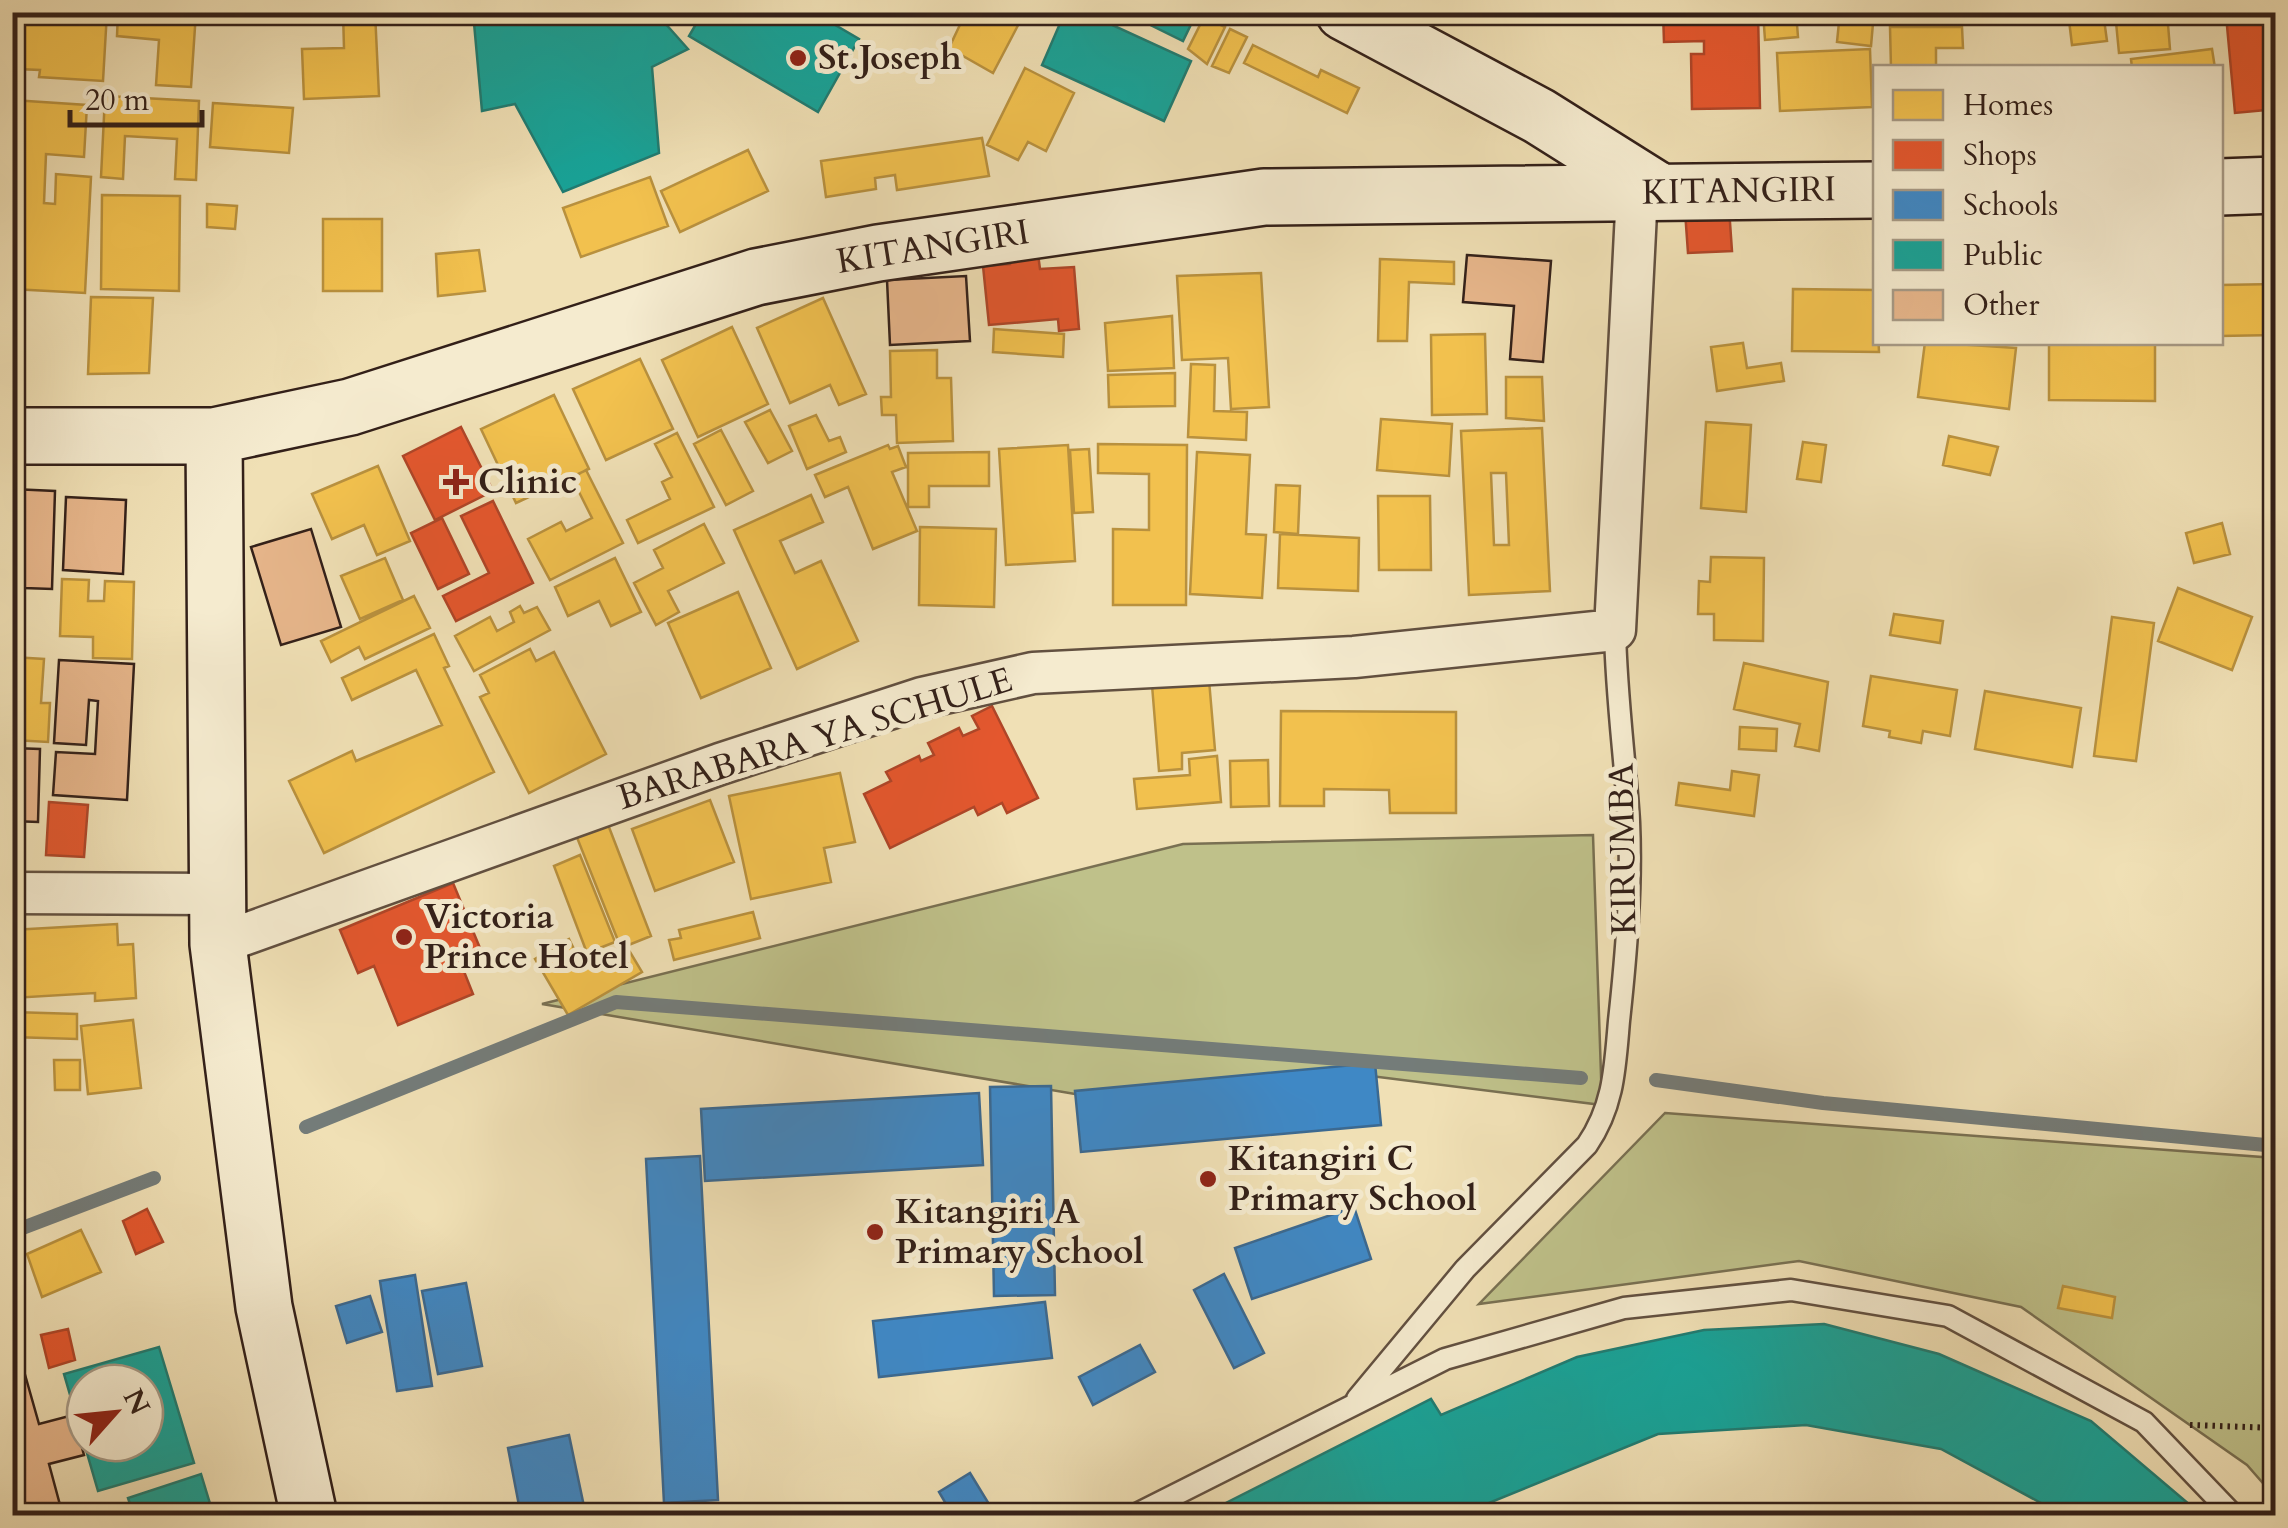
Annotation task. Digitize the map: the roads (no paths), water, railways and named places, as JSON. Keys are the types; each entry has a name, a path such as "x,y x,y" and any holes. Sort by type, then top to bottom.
{"main road":[{"path":"1344,12 1539,116 1648,192"},
{"path":"2223,186 2276,185"},
{"name":"KITANGIRI","path":"12,436 214,436 350,406 756,277 878,254 1264,198 1873,190"},
{"path":"214,436 216,919 264,1307 308,1516"}],"street":[{"name":"KIRUMBA","path":"1615,630 1648,192"},
{"name":"BARABARA YA SCHULE","path":"216,919 922,698 1033,672 1354,656 1615,630"},
{"path":"12,893 216,919"}],"lane":[{"name":"KIRUMBA","path":"1349,1408 1465,1269 1551,1184 1603,1122 1612,1098 1625,962 1629,823 1617,710 1615,630"},
{"path":"1133,1516 1445,1359 1624,1308 1791,1290 1948,1316 2144,1422 2234,1516"}],"waterway":[{"path":"306,1127 616,1002 1581,1078"},
{"path":"1656,1080 1823,1103 2276,1146"},
{"path":"12,1232 154,1178"}],"place":[{"name":"St.Joseph","path":"798,58"},
{"name":"Clinic","path":"456,482"},
{"name":"Victoria Prince Hotel","path":"404,937"},
{"name":"Kitangiri C Primary School","path":"1208,1179"},
{"name":"Kitangiri A Primary School","path":"875,1232"}]}
